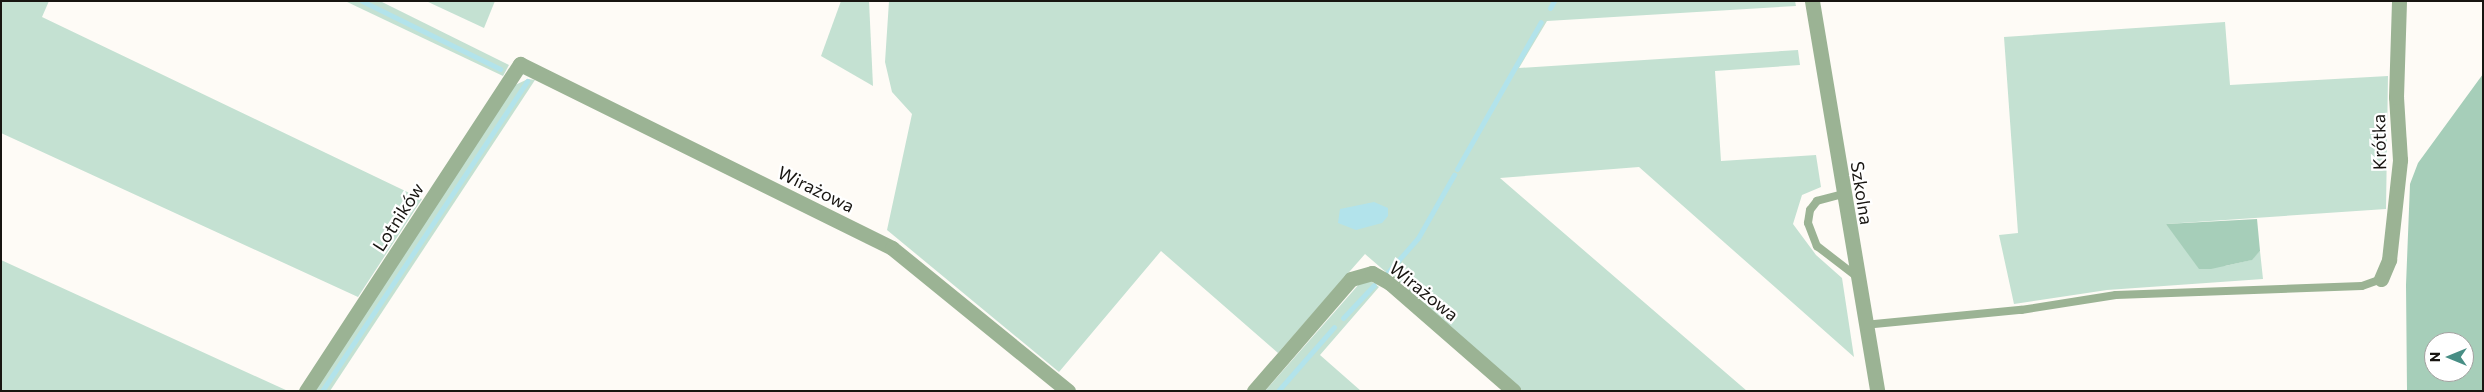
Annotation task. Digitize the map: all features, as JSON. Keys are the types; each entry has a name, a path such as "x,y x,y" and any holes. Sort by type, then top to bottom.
{"street":[{"name":"Szkolna","path":"1812,1 1864,326 1877,391"},
{"name":"Krótka","path":"2381,279 2389,260 2400,160 2396,96 2399,1"},
{"name":"Lotników","path":"306,391 520,64"},
{"name":"Wirażowa","path":"520,64 892,248 1068,391"},
{"name":"Wirażowa","path":"1254,391 1351,279 1372,273 1390,283 1514,391"}],"lane":[{"path":"1843,194 1817,200 1810,210 1808,224 1817,246 1856,276"},
{"path":"1864,326 2021,310 2116,295 2362,286 2381,279"}],"green space":[{"path":"1,1 49,1 42,17 422,199 358,297 1,133"},
{"path":"345,1 380,1 509,65 503,76"},
{"path":"426,1 495,1 484,28"},
{"path":"841,1 869,1 873,86 821,56"},
{"path":"889,1 1795,1 1796,6 1547,21 1519,68 1798,50 1800,65 1715,71 1721,161 1816,155 1821,187 1802,195 1793,224 1816,255 1842,278 1854,357 1639,167 1500,178 1747,391 1523,391 1365,254 1278,353 1161,251 1059,372 887,230 912,114 892,92 885,62"},
{"path":"2225,22 2230,85 2388,76 2386,209 2166,224 2225,266 2251,260 2260,251 2263,279 2107,290 2014,304 1999,235 2018,233 2004,37"},
{"path":"2483,74 2483,391 2407,391 2406,285 2410,184 2418,163"},
{"path":"528,79 535,80 330,391 313,391 515,85"},
{"path":"2257,219 2260,251 2252,260 2211,269 2199,269 2166,224"},
{"path":"1,260 288,391 1,391"},
{"path":"1371,281 1379,287 1320,355 1361,391 1265,391 1360,283"}],"water":[{"path":"1374,202 1388,208 1388,216 1382,223 1356,230 1338,223 1340,209"}],"waterway":[{"path":"362,1 500,69"},
{"path":"1550,8 1554,1"},
{"path":"1457,169 1541,22"},
{"path":"322,391 527,81"},
{"path":"1388,272 1418,238 1454,175"},
{"path":"1343,318 1374,285"},
{"path":"1278,391 1334,327"}]}
